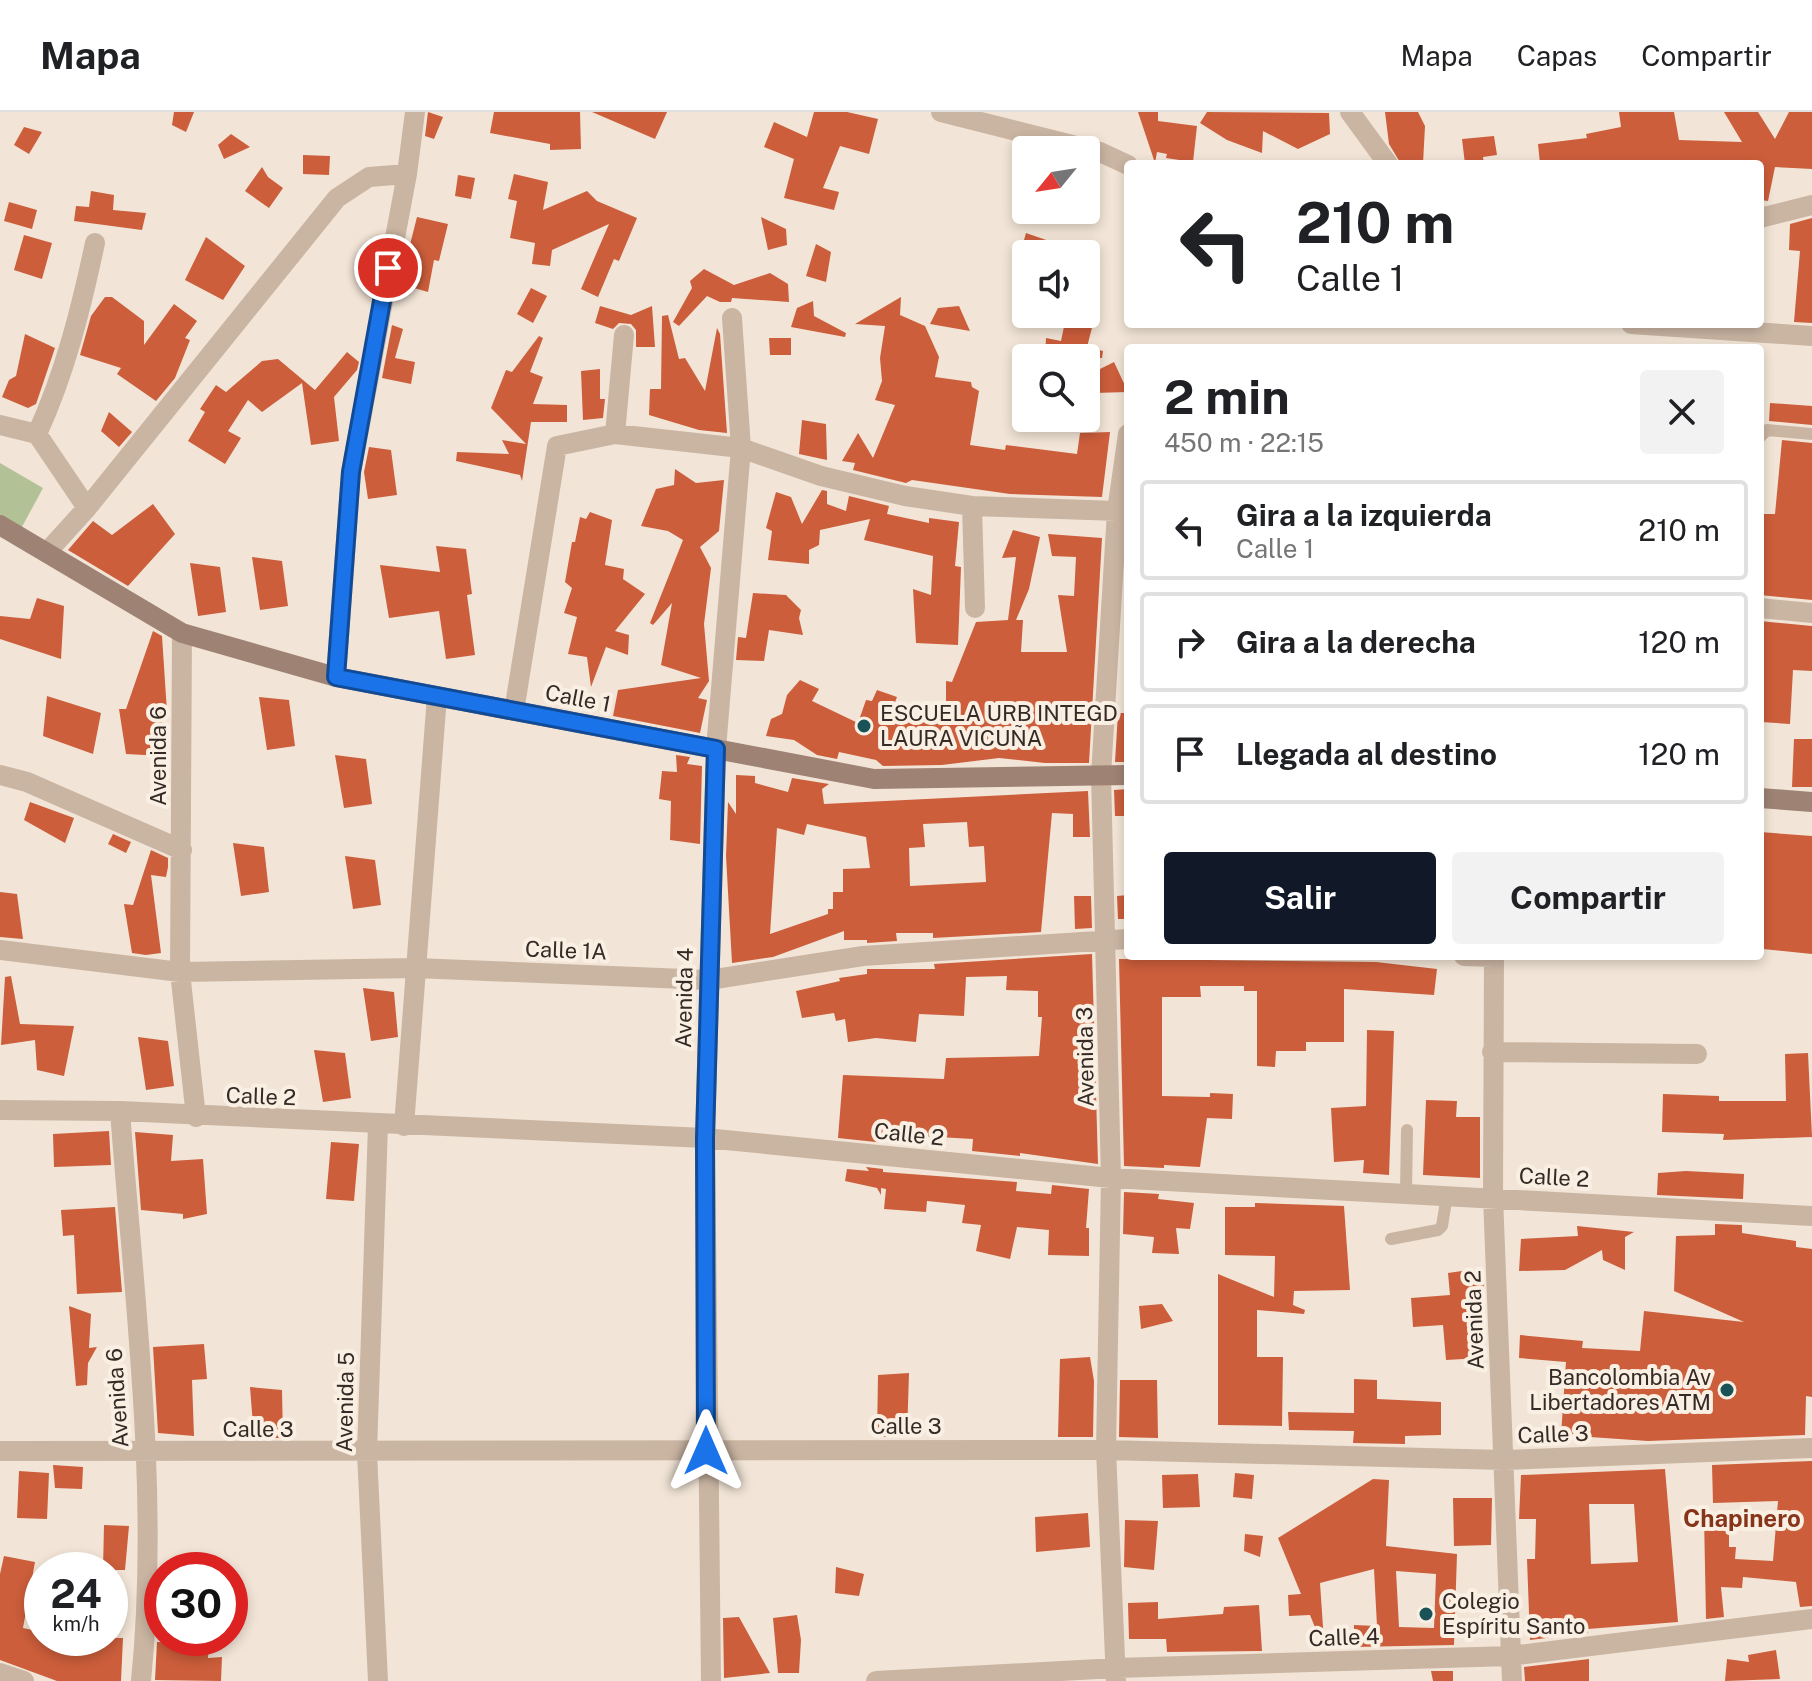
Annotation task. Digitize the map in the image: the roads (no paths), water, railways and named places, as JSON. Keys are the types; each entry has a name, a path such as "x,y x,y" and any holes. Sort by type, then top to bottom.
{"street":[{"path":"336,677 351,472 407,174 415,112"},
{"path":"941,112 1100,152 1124,163"},
{"path":"1350,112 1385,160"},
{"path":"48,551 87,508 337,198 369,177 407,174"},
{"path":"1764,217 1812,205"},
{"path":"37,434 53,398 80,314 95,243"},
{"name":"Avenida 4","path":"711,1681 706,1451 705,1138 716,749 741,448 732,318"},
{"path":"1691,328 1812,336"},
{"path":"615,434 624,335"},
{"path":"0,425 37,434 87,508"},
{"path":"514,711 557,446 615,434 741,448 821,476 905,496 972,506 1117,511"},
{"name":"Avenida 3","path":"1116,1675 1106,1450 1111,1178 1101,775 1117,511 1124,462"},
{"path":"972,506 975,608"},
{"name":"Calle 1","path":"0,525 182,633 336,677 874,779 1124,775"},
{"path":"1764,608 1812,613"},
{"name":"Avenida 6","path":"182,633 180,972 196,1117"},
{"path":"404,1126 437,696"},
{"path":"0,775 27,782 182,850"},
{"path":"1764,798 1812,802"},
{"name":"Calle 1A","path":"0,950 180,972 415,968 709,980 863,956 1124,939"},
{"name":"Avenida 2","path":"1494,960 1493,1197 1512,1681"},
{"path":"1492,1052 1697,1054"},
{"name":"Calle 2","path":"0,1110 120,1111 196,1117 705,1138 1111,1178 1812,1216"},
{"name":"Avenida 6","path":"120,1111 145,1453 145,1638 141,1681"},
{"name":"Avenida 5","path":"378,1125 367,1453 378,1681"},
{"name":"Calle 3","path":"0,1451 1106,1450 1504,1460 1812,1448"},
{"name":"Calle 4","path":"876,1681 1116,1675 1510,1656 1812,1619"},
{"path":"0,1673 24,1681"}],"lane":[{"path":"1764,433 1767,430 1812,434"},
{"path":"1406,1192 1407,1130"},
{"path":"1391,1239 1438,1230 1442,1226 1447,1195"}],"place":[{"name":"ESCUELA URB INTEGD LAURA VICUÑA","path":"864,726"},
{"name":"Bancolombia Av Libertadores ATM","path":"1727,1390"},
{"name":"Colegio Espíritu Santo","path":"1426,1614"}],"district":[{"name":"Chapinero","path":"1742,1518"}]}
